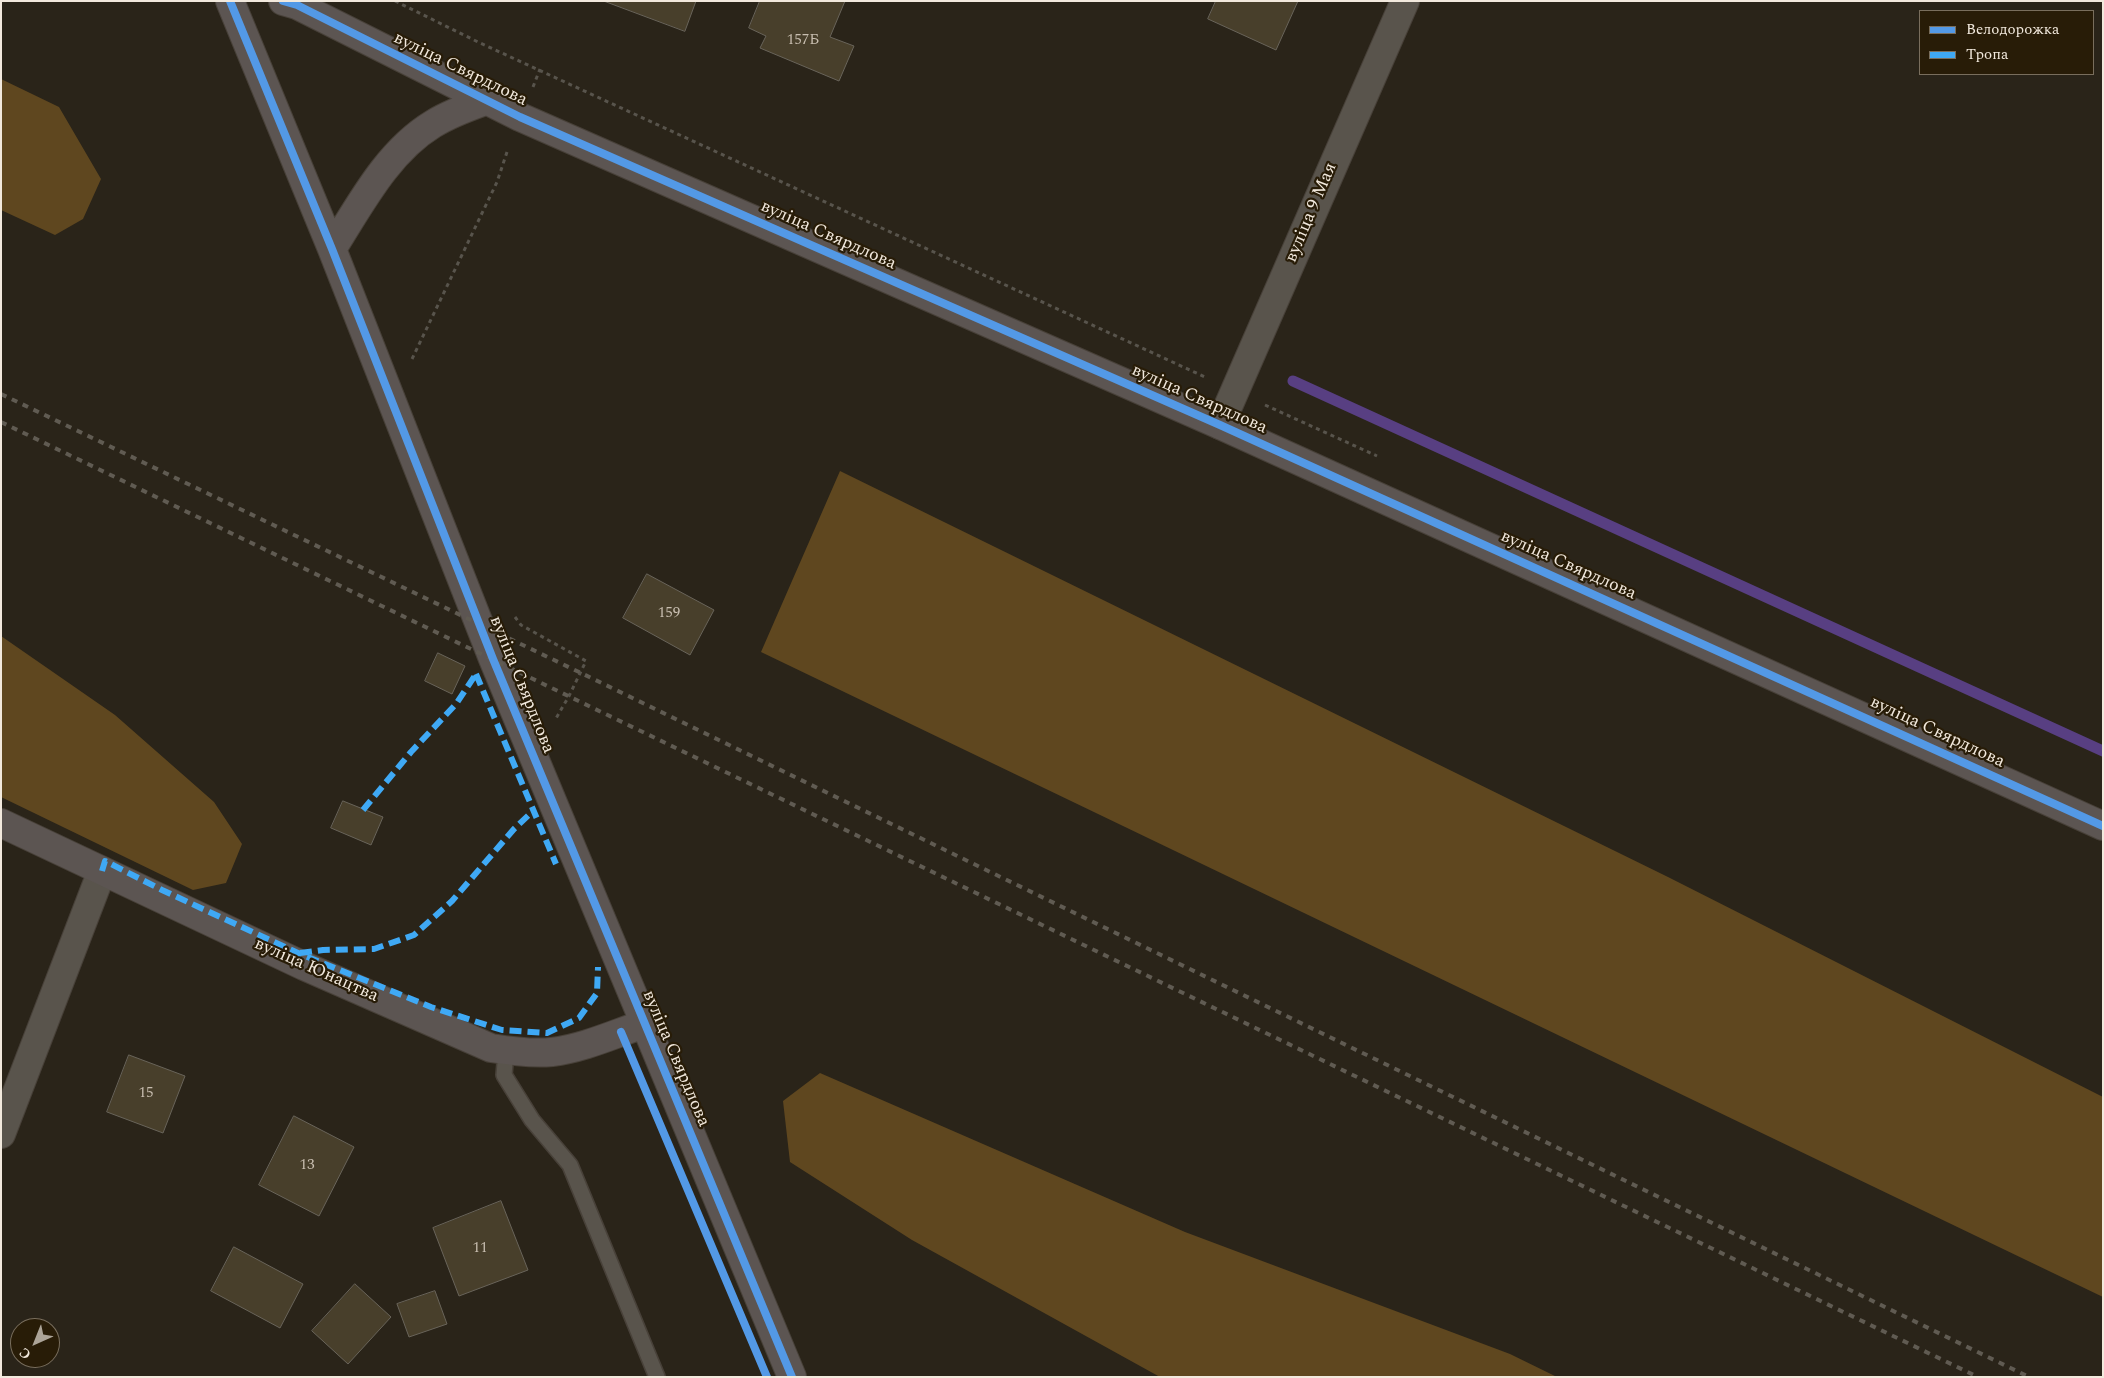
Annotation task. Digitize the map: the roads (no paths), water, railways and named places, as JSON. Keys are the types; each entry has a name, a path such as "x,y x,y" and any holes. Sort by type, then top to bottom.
{"street":[{"name":"вуліца Свярдлова","path":"230,1 332,249 493,659 792,1377"},
{"name":"вуліца Свярдлова","path":"283,1 297,5 520,117 1220,425 2103,826"},
{"name":"вуліца 9 Мая","path":"1220,425 1405,1"},
{"path":"332,249 362,202 398,152 432,124 460,110 486,101"},
{"name":"вуліца Юнацтва","path":"1,823 304,966 490,1048 506,1051 552,1052 592,1042 644,1024"},
{"path":"1,1134 102,870"}],"lane":[{"path":"506,1051 504,1075 532,1120 570,1165 657,1377"}],"waterway":[{"path":"1293,381 2103,751"}],"railway":[{"path":"1,394 581,673 2029,1377"},
{"path":"1,422 1978,1377"}]}
